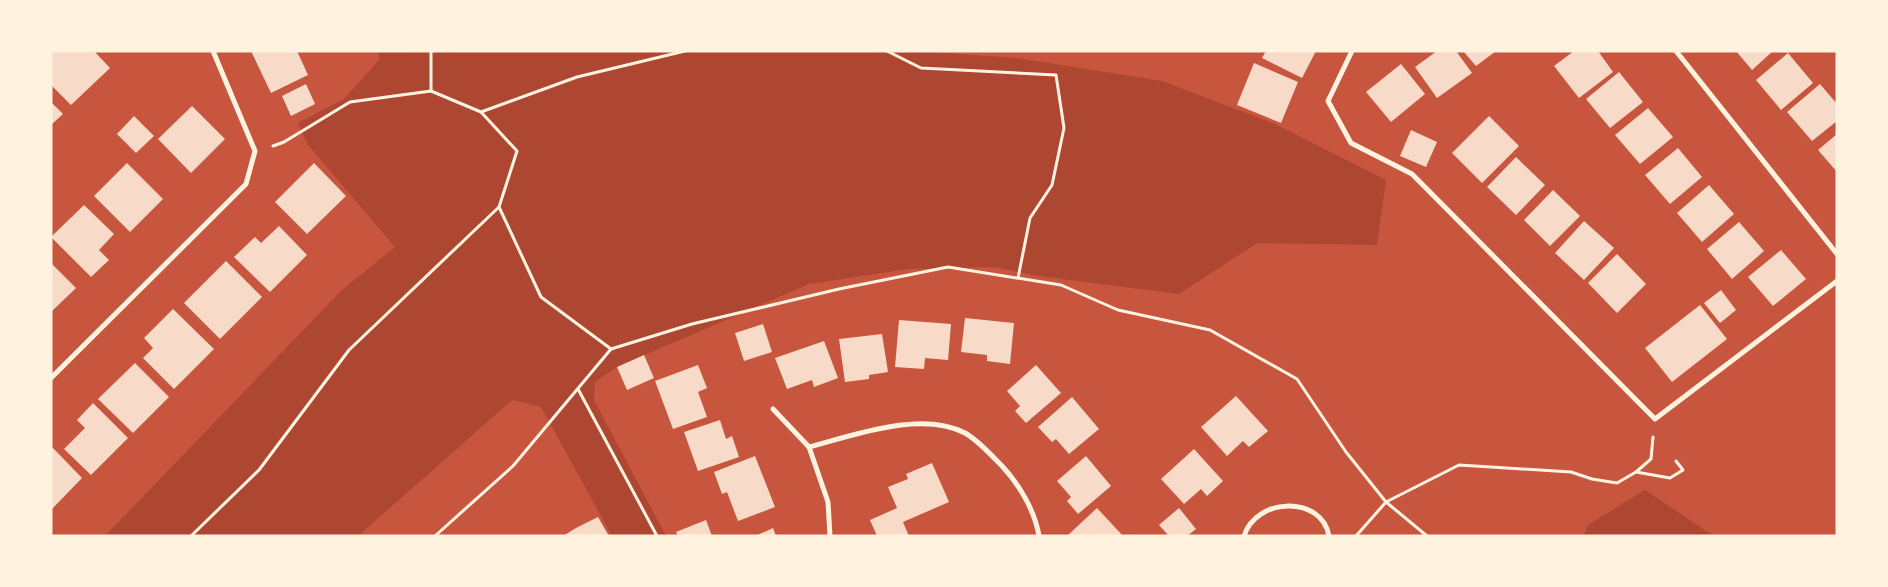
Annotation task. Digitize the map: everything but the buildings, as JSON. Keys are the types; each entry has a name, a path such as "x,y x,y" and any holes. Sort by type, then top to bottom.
{"street":[{"path":"51,378 246,184 255,150 213,51"},
{"path":"1352,51 1328,100 1351,143 1412,174 1655,419 1837,281"},
{"path":"1676,51 1837,254"},
{"path":"773,409 809,447 828,502 830,536"},
{"path":"809,447 896,425 935,424 965,433 988,451 1008,472 1024,497 1037,524 1039,536"},
{"path":"1244,536 1254,518 1269,508 1287,506 1304,509 1321,518 1329,536"}],"path":[{"path":"431,51 431,91"},
{"path":"481,112 577,77 685,51"},
{"path":"888,51 921,68 1056,75 1064,128 1052,185 1030,218 1018,278"},
{"path":"191,536 260,470 349,350 499,207 517,151 481,112 431,91 350,102 284,142 255,150"},
{"path":"499,207 541,297 611,349"},
{"path":"435,536 513,466 611,349 701,322 839,289 948,266 1061,285 1118,310 1210,330 1297,378 1346,452 1386,502 1427,536"},
{"path":"578,389 657,536"},
{"path":"1356,536 1386,502 1459,465 1571,472 1592,479 1617,483 1636,472 1651,459 1655,419"},
{"path":"1636,472 1670,478 1683,470 1676,461"}],"shaded area":[{"path":"378,51 915,51 1017,58 1162,81 1275,124 1386,180 1377,245 1257,243 1179,294 1039,276 994,267 908,269 809,284 617,367 595,382 594,400 666,536 612,536 541,407 512,400 358,536 105,536 342,290 395,247 308,145 298,123 344,99 380,59"},
{"path":"1645,490 1714,536 1584,536 1588,525"}]}
